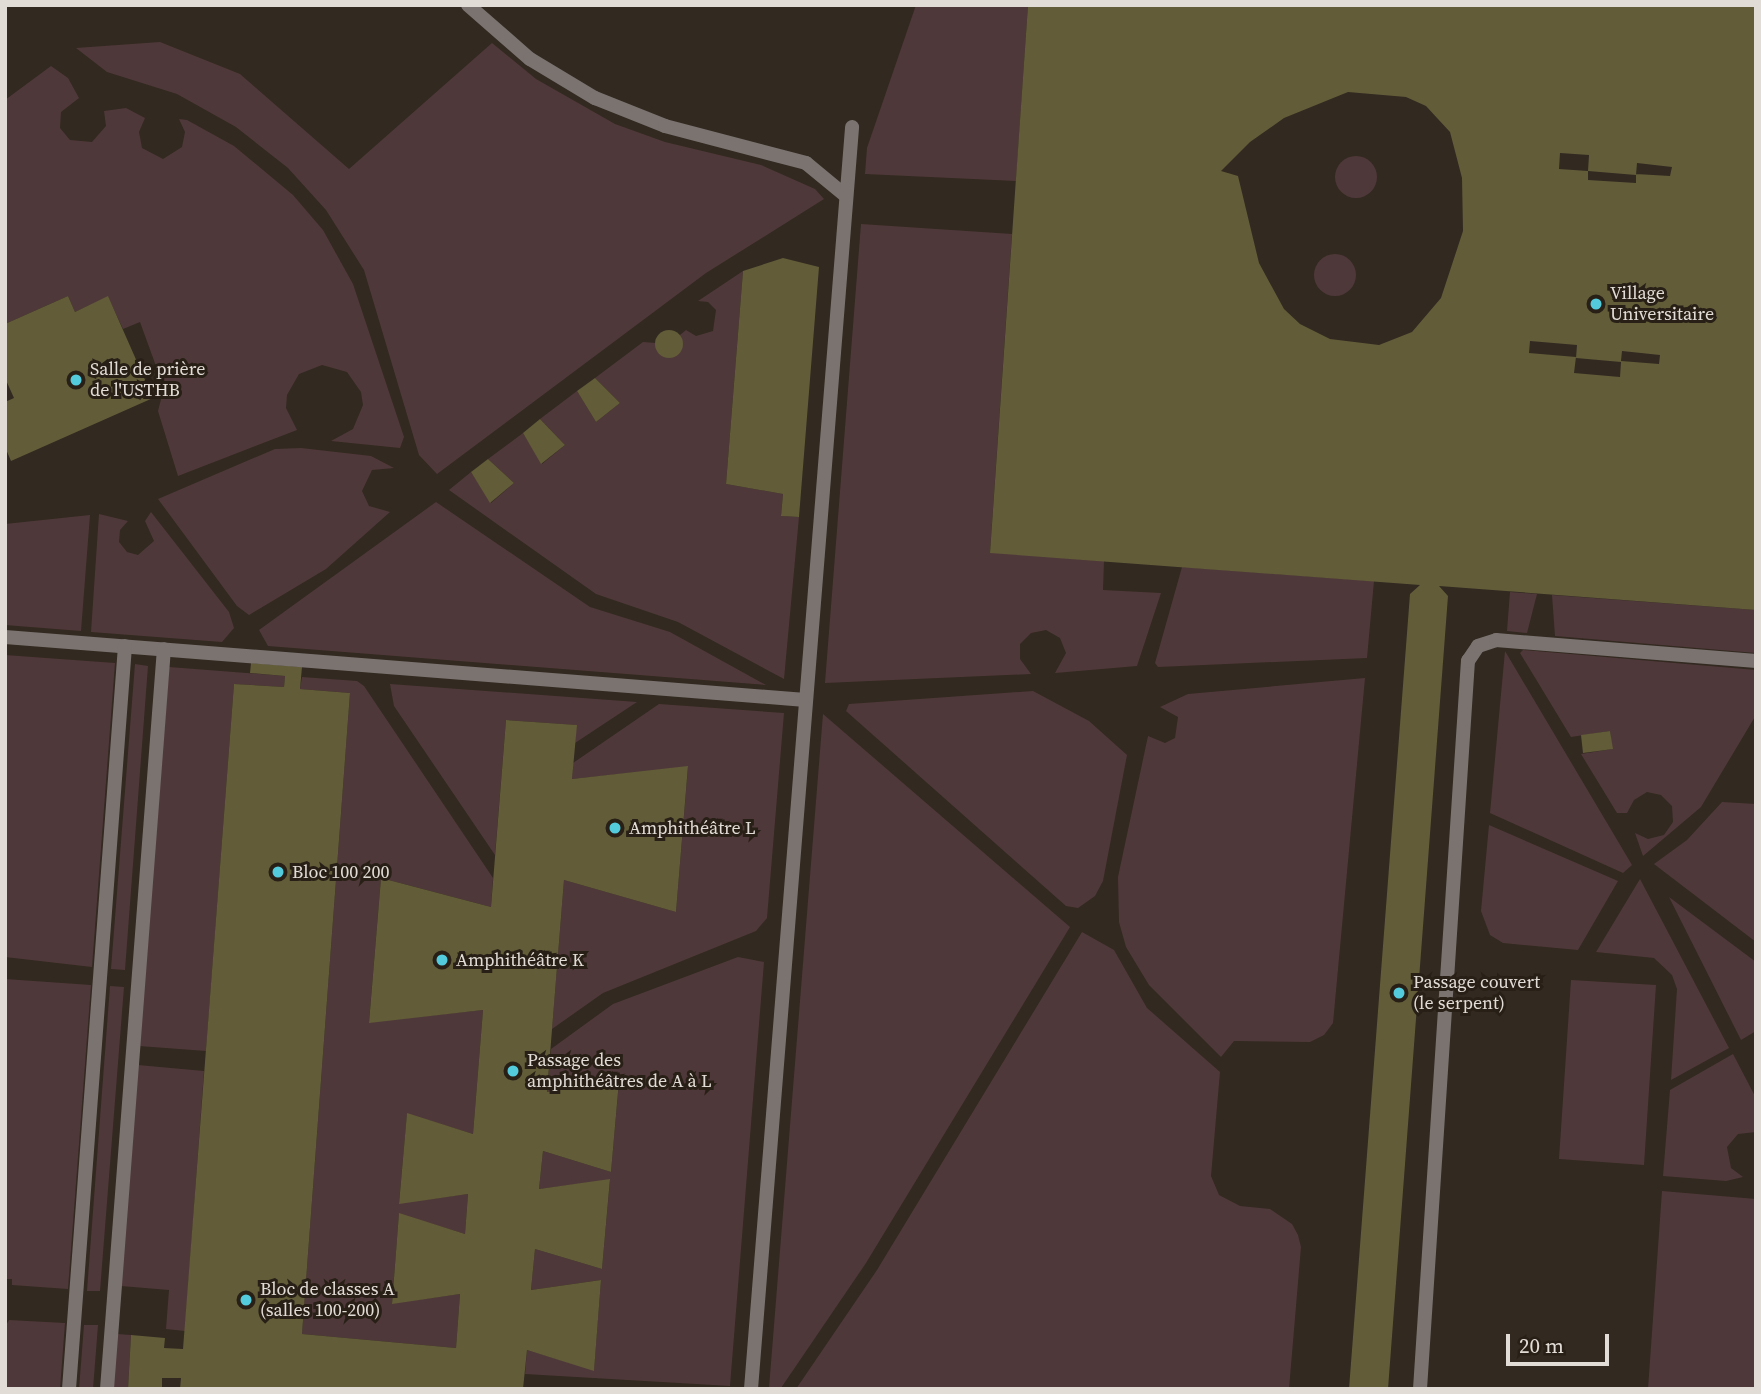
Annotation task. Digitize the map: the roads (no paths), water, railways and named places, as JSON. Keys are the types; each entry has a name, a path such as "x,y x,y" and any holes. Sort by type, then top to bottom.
{"lane":[{"path":"468,5 530,59 595,98 665,126 806,163 846,196"},
{"path":"751,1389 852,127"},
{"path":"5,637 806,700"},
{"path":"1420,1389 1468,661 1478,646 1496,640 1756,661"},
{"path":"69,1389 125,646"},
{"path":"107,1389 164,649"}],"place":[{"name":"Village Universitaire","path":"1596,304"},
{"name":"Salle de prière de l'USTHB","path":"76,380"},
{"name":"Amphithéâtre L","path":"615,828"},
{"name":"Bloc 100 200","path":"278,872"},
{"name":"Amphithéâtre K","path":"442,960"},
{"name":"Passage couvert (le serpent)","path":"1399,993"},
{"name":"Passage des amphithéâtres de A à L","path":"513,1071"},
{"name":"Bloc de classes A (salles 100-200)","path":"246,1300"}]}
